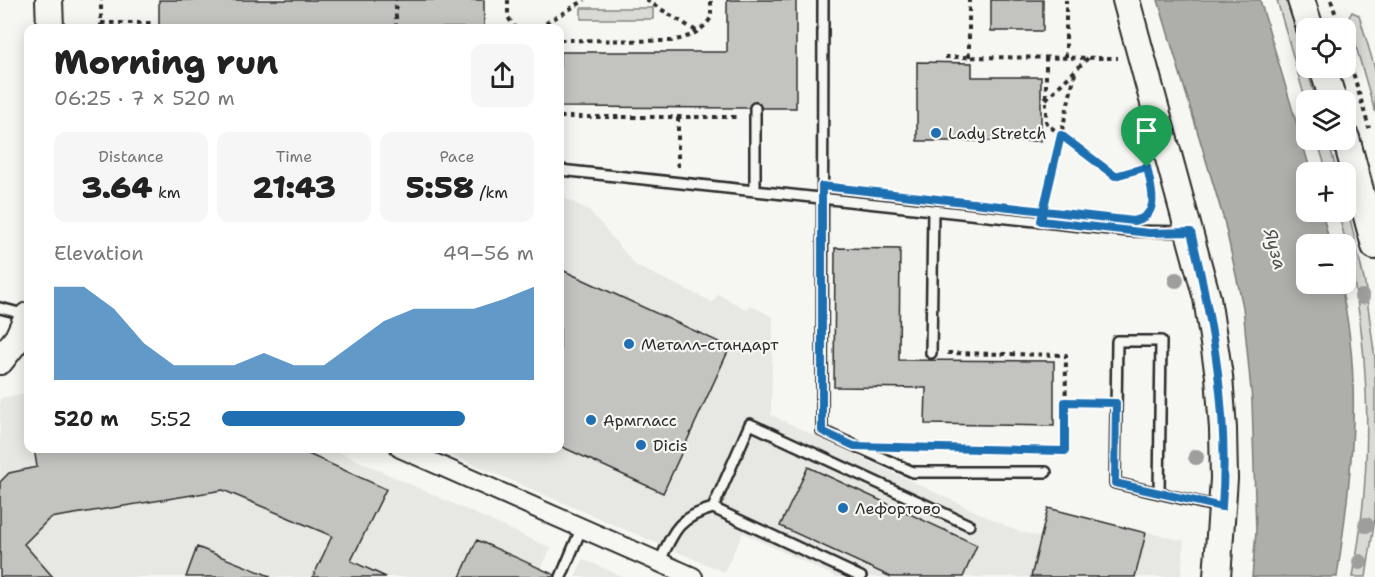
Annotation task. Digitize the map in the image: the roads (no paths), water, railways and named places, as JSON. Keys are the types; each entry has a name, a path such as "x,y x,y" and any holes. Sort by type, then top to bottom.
{"main road":[{"path":"49,0 51,24"},
{"path":"1126,0 1131,63 1191,232 1207,298 1219,376 1224,479 1217,577"},
{"path":"1301,0 1307,18"},
{"path":"1349,150 1375,246"},
{"path":"0,361 18,338 24,325"}],"street":[{"path":"412,453 693,577"}],"lane":[{"path":"823,0 822,431 913,472 1046,472"},
{"path":"755,112 755,191"},
{"path":"564,170 1128,231 1191,232"},
{"path":"931,353 933,210"},
{"path":"0,308 24,315"},
{"path":"1159,493 1161,341 1117,341 1115,483 1159,493 1222,507"},
{"path":"713,508 750,424 969,525"},
{"path":"659,563 675,527 691,514 713,508 861,577"},
{"path":"561,577 582,527"}],"water":[{"name":"Яуза","path":"1158,0 1260,0 1296,121 1296,150 1304,150 1308,162 1296,162 1296,222 1324,222 1328,234 1296,234 1296,294 1342,294 1352,356 1353,430 1347,504 1337,577 1252,577 1256,532 1252,401 1243,307 1224,220"}],"place":[{"name":"Lady Stretch","path":"936,133"},
{"name":"Металл-стандарт","path":"629,344"},
{"name":"Армгласс","path":"591,420"},
{"name":"Dicis","path":"641,445"},
{"name":"Лефортово","path":"843,508"}]}
